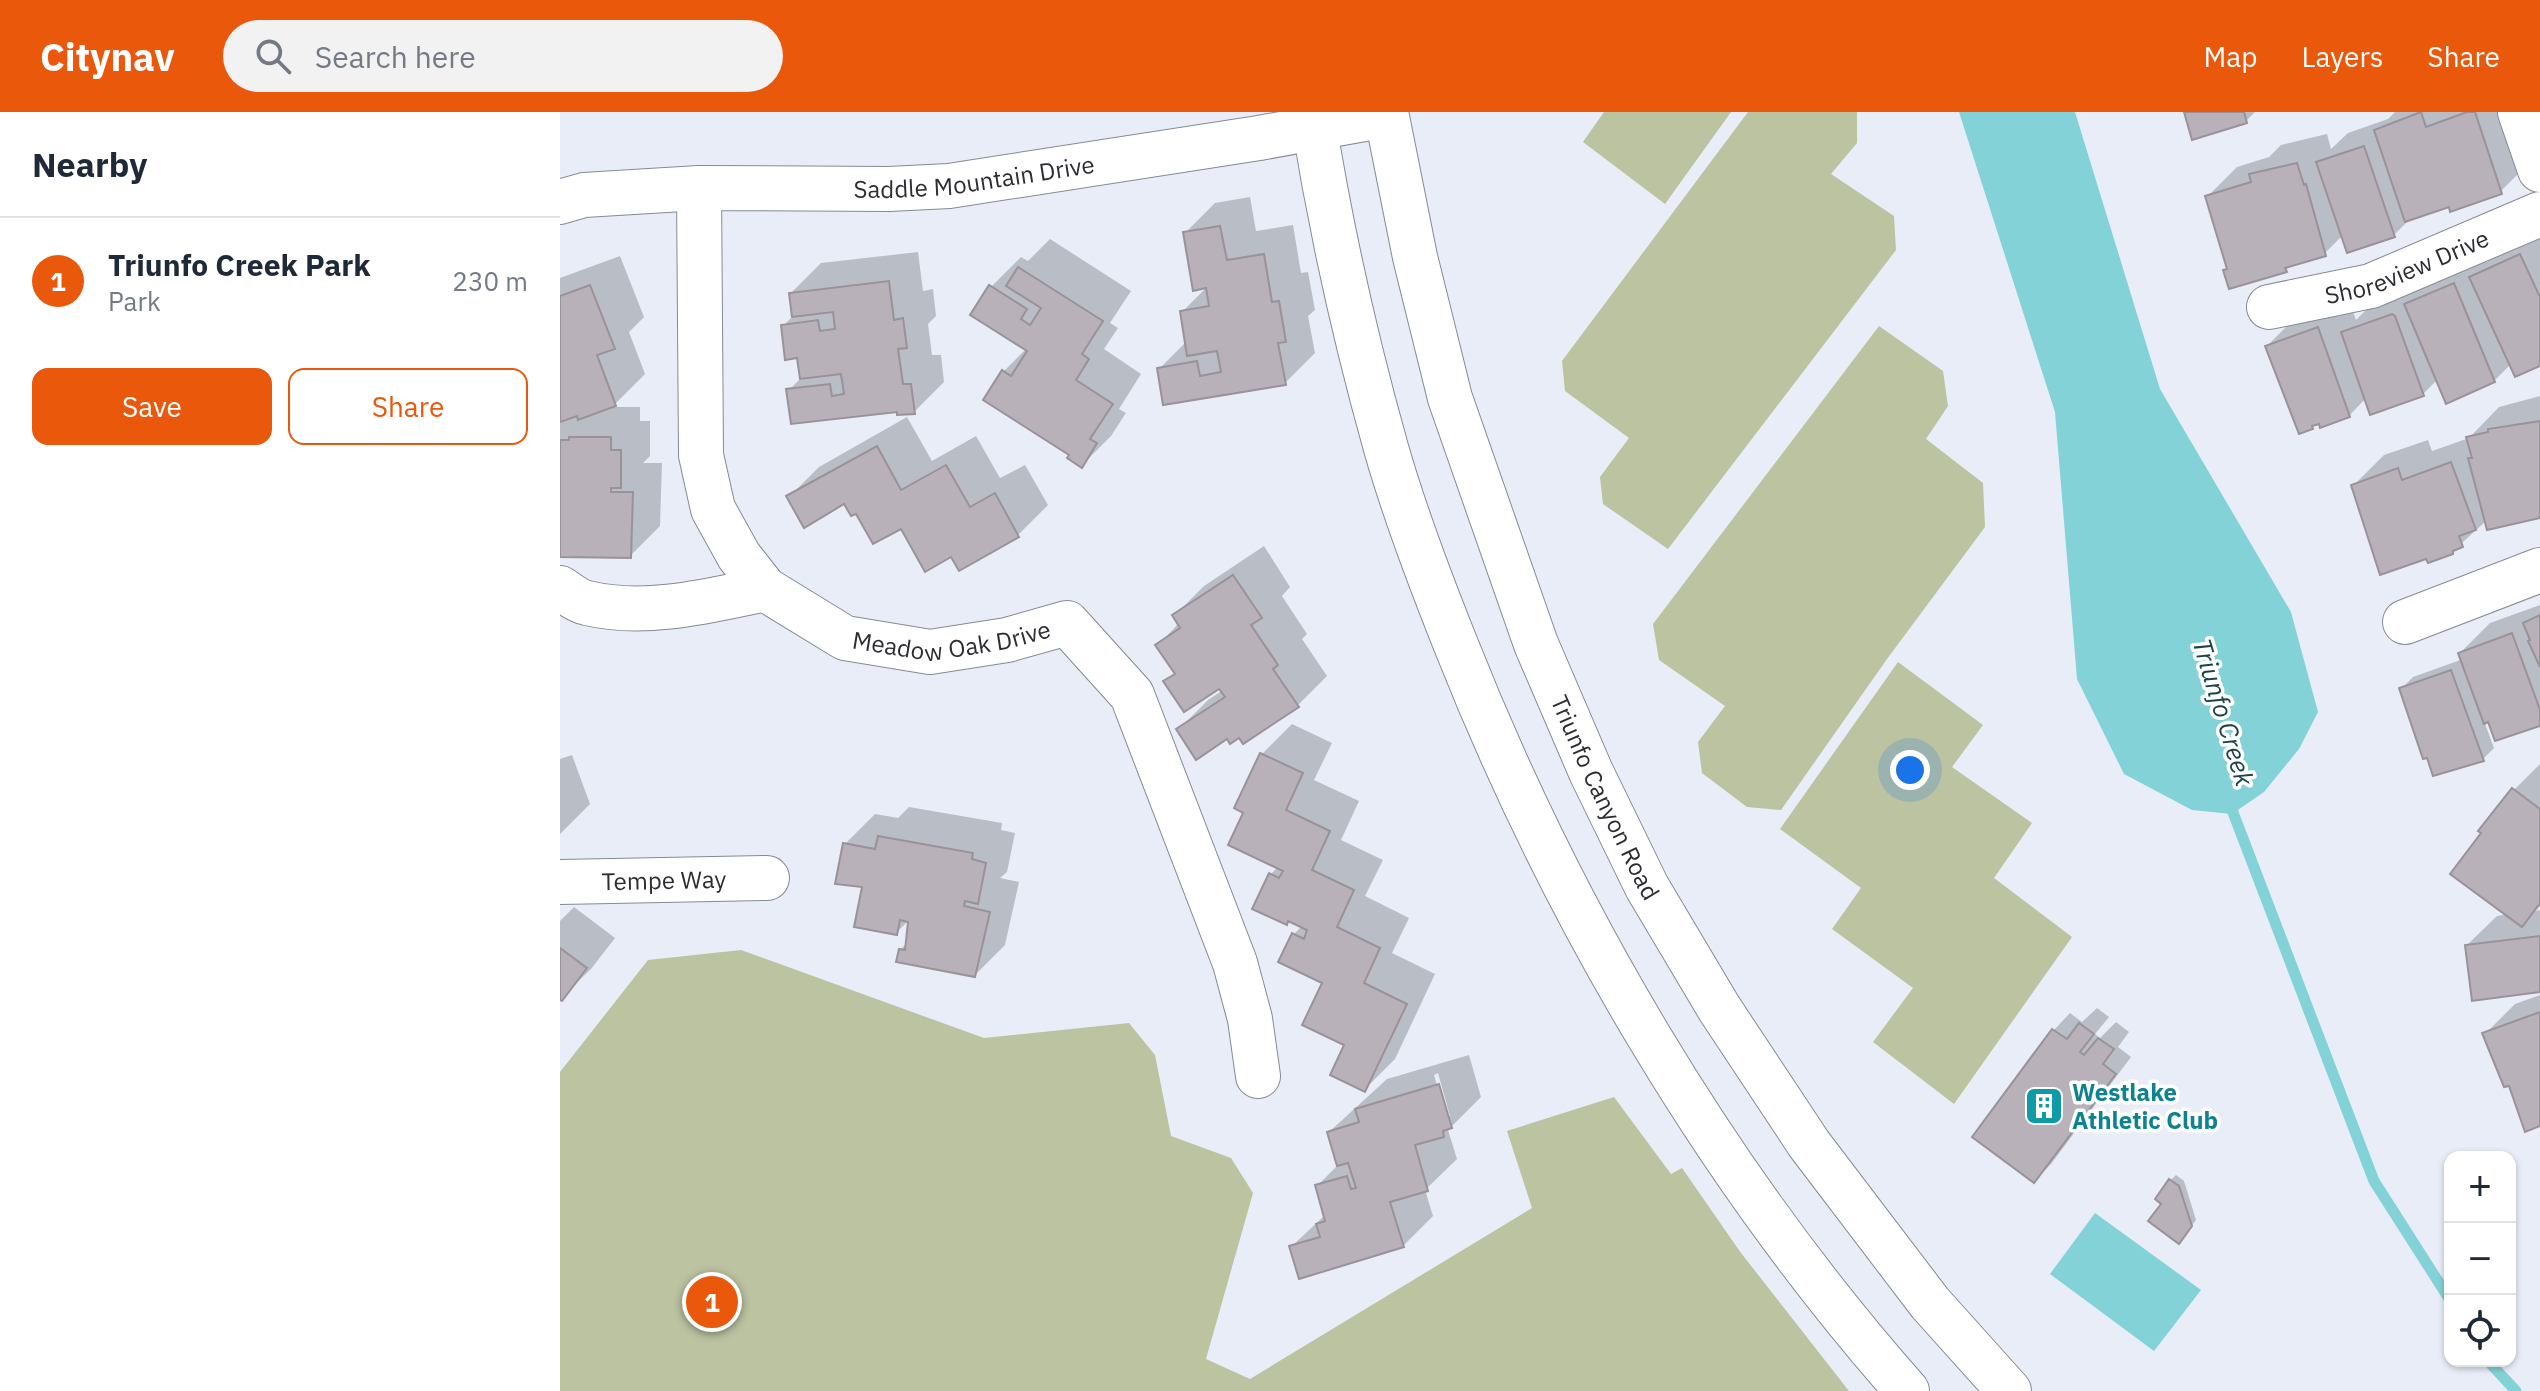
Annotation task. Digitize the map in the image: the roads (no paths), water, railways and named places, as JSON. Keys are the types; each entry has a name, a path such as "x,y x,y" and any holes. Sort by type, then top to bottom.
{"street":[{"path":"2520,112 2540,170"},
{"name":"Saddle Mountain Drive","path":"560,202 584,195 699,188 889,189 949,186 1313,120 1386,113"},
{"name":"Triunfo Canyon Road","path":"1386,113 1415,257 1455,413 1536,644 1591,772 1641,875 1719,1008 1809,1144 1930,1303 2009,1391"},
{"path":"1313,120 1330,214 1387,451 1427,572 1474,691 1526,808 1587,927 1639,1018 1744,1185 1862,1340 1907,1391"},
{"name":"Meadow Oak Drive","path":"699,188 701,455 713,509 739,556 765,589 845,638 930,652 1007,640 1067,623 1132,695 1235,963 1250,1019 1258,1076"},
{"name":"Shoreview Drive","path":"2269,307 2371,286 2540,214"},
{"path":"2405,622 2540,570"},
{"path":"560,588 583,603 625,608 696,603 765,589"},
{"name":"Tempe Way","path":"560,882 767,878"}],"water":[{"path":"1959,112 2075,112 2160,389 2291,612 2318,712 2299,749 2264,792 2232,814 2192,810 2124,774 2077,679 2055,412"},
{"path":"2095,1213 2201,1290 2154,1351 2050,1274"}],"waterway":[{"name":"Triunfo Creek","path":"2229,802 2374,1181 2447,1295"},
{"name":"Triunfo Creek","path":"2494,1367 2516,1391"}],"place":[{"name":"Westlake Athletic Club","path":"2044,1106"},
{"name":"Triunfo Creek Park","path":"712,1302"}]}
